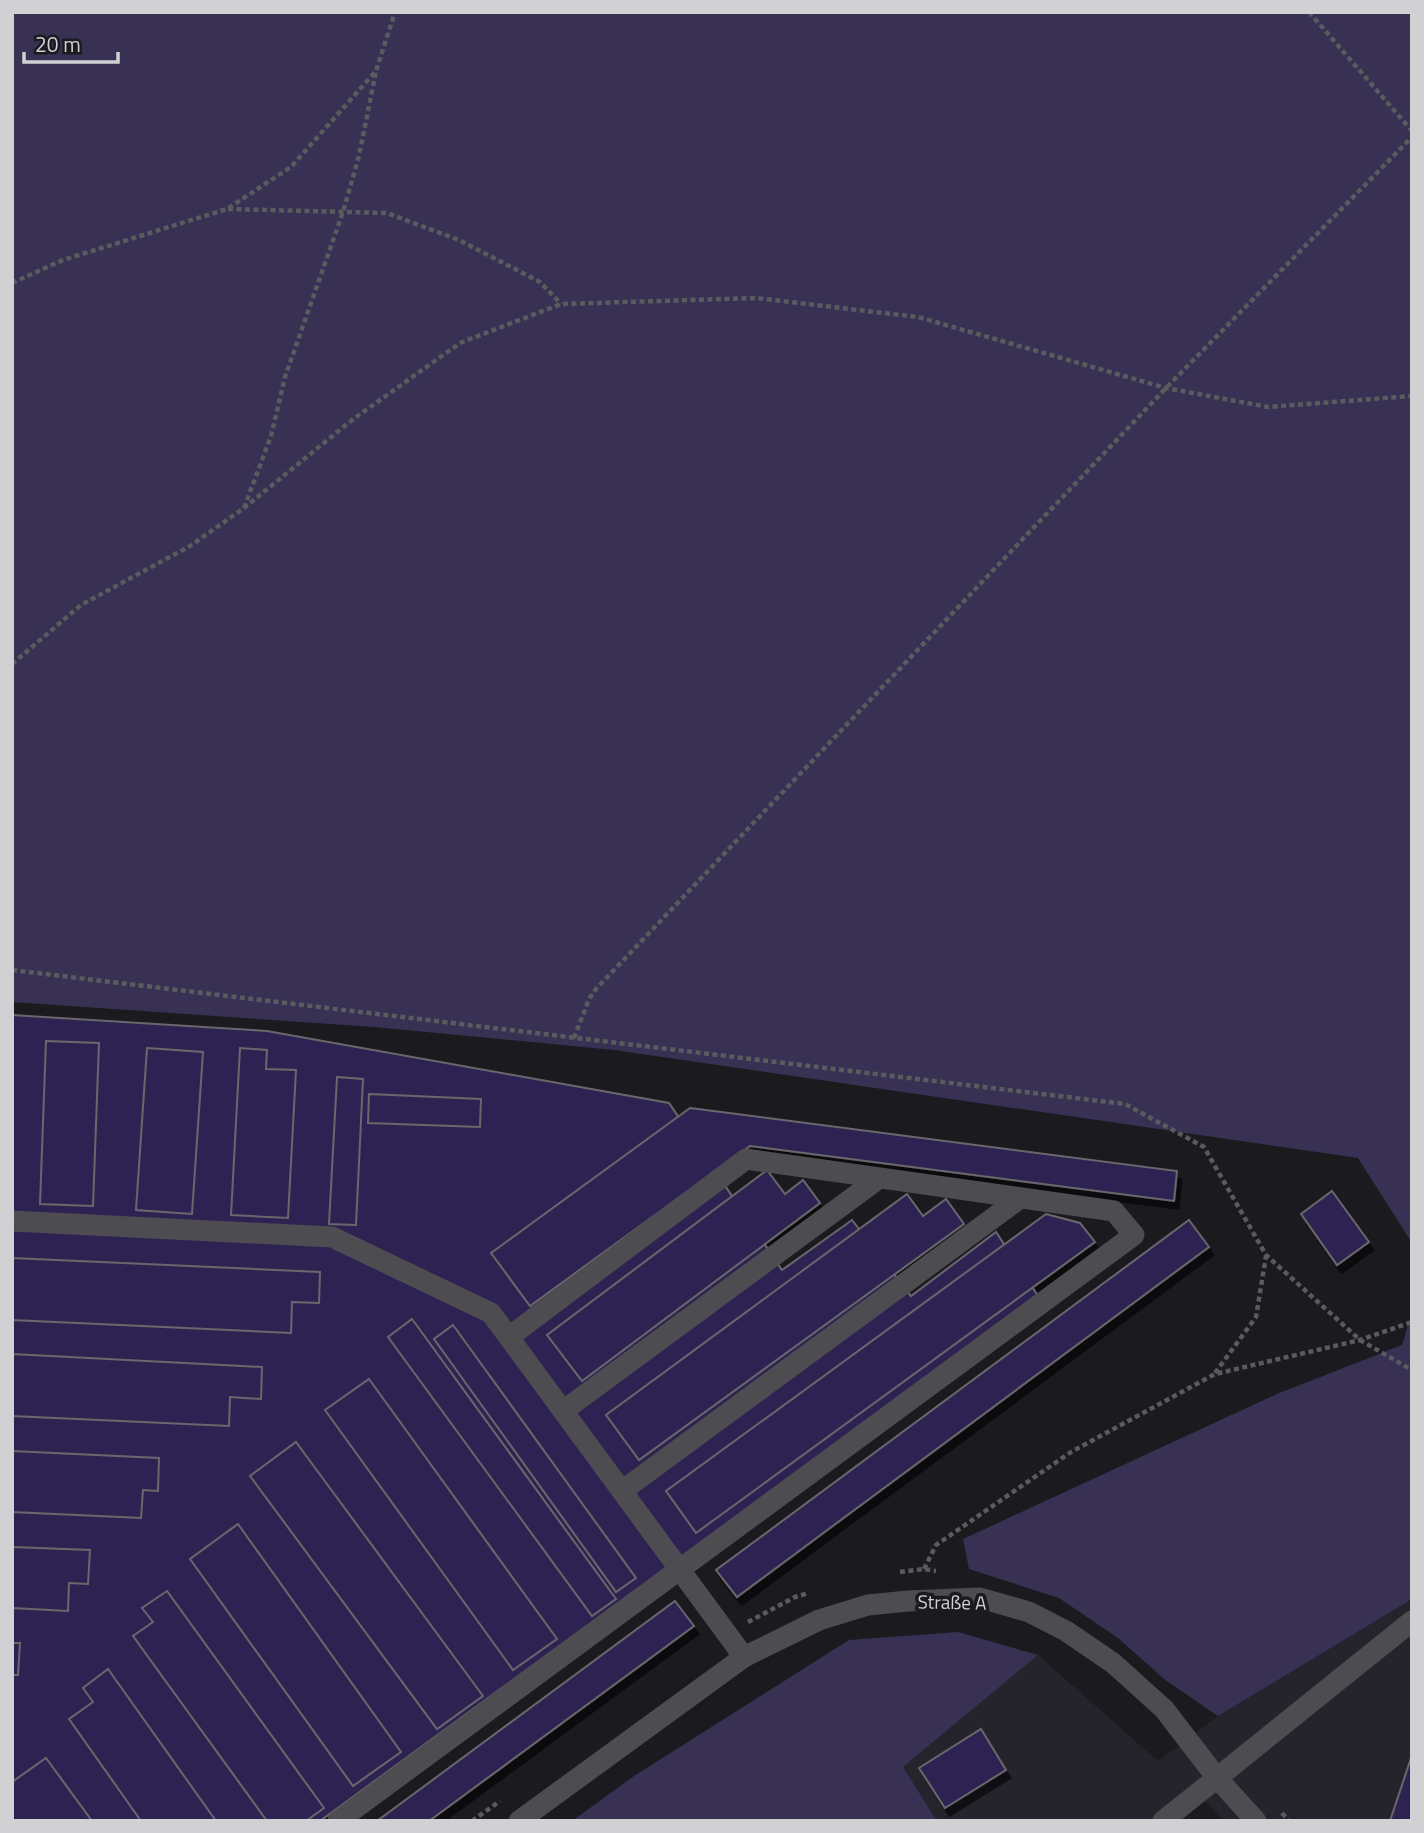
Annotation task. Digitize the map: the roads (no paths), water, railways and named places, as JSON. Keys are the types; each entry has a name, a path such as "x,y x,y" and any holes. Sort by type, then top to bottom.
{"street":[{"path":"338,1821 1134,1235 1114,1211 746,1159 509,1337"},
{"path":"563,1411 878,1179"},
{"path":"622,1491 1019,1199"},
{"path":"12,1221 332,1237 491,1313 744,1657"},
{"name":"Straße A","path":"519,1821 744,1657 819,1620 868,1605 980,1598 1029,1612 1066,1631 1113,1663 1164,1709 1217,1778 1256,1821"},
{"path":"1163,1821 1412,1621"}]}
